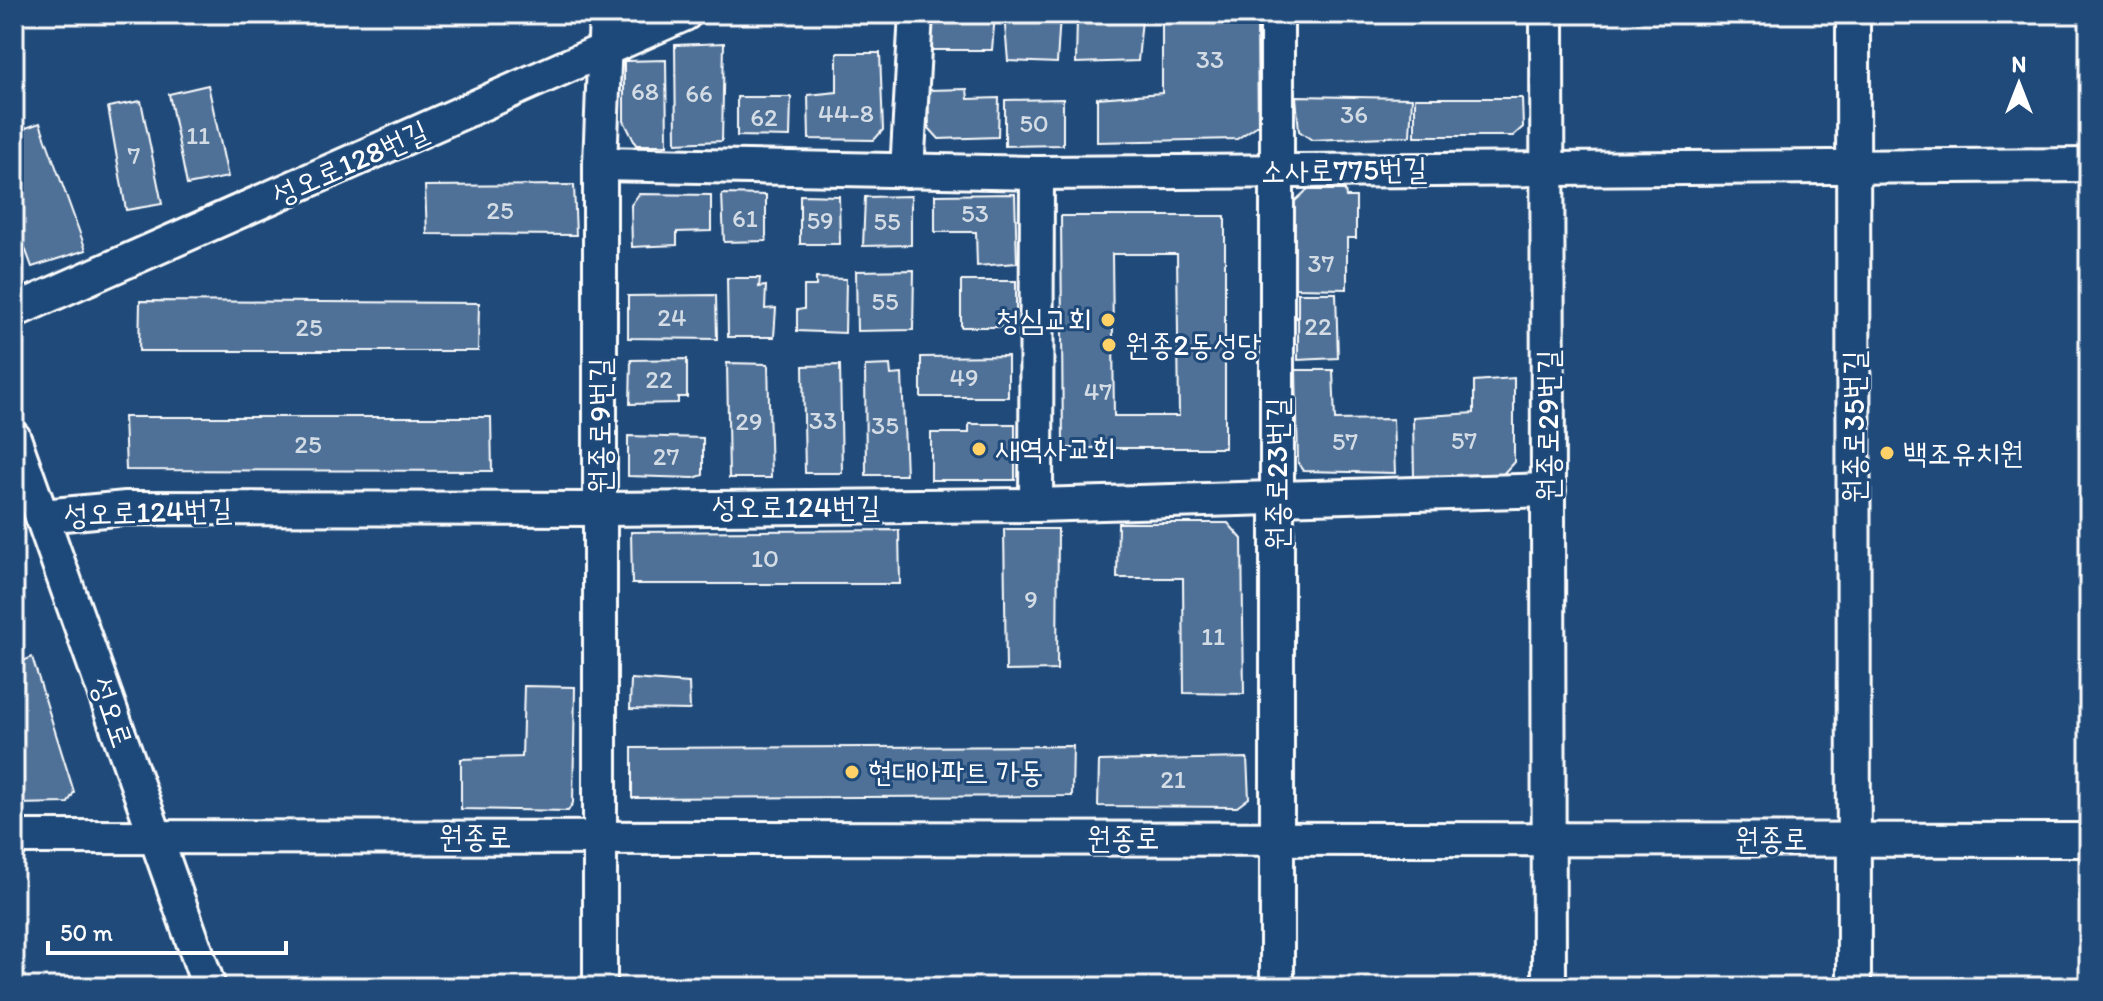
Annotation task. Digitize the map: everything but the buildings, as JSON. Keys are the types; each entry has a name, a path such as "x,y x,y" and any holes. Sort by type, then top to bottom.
{"street":[{"name":"원종로9번길","path":"600,987 600,164 606,14"},
{"name":"성오로128번길","path":"14,311 685,14"},
{"path":"907,171 916,14"},
{"name":"원종로23번길","path":"1277,14 1277,987"},
{"name":"원종로29번길","path":"1547,14 1549,987"},
{"name":"원종로35번길","path":"1853,14 1854,987"},
{"name":"소사로775번길","path":"600,164 1037,173 2089,165"},
{"path":"1036,505 1037,173"},
{"name":"성오로","path":"14,438 209,987"},
{"name":"성오로124번길","path":"43,516 126,508 600,509 1036,505 1549,490"},
{"name":"원종로","path":"14,837 2089,840"}],"place":[{"name":"청심교회","path":"1108,320"},
{"name":"원종2동성당","path":"1109,345"},
{"name":"새역사교회","path":"979,449"},
{"name":"백조유치원","path":"1887,453"},
{"name":"현대아파트 가동","path":"852,772"}]}
